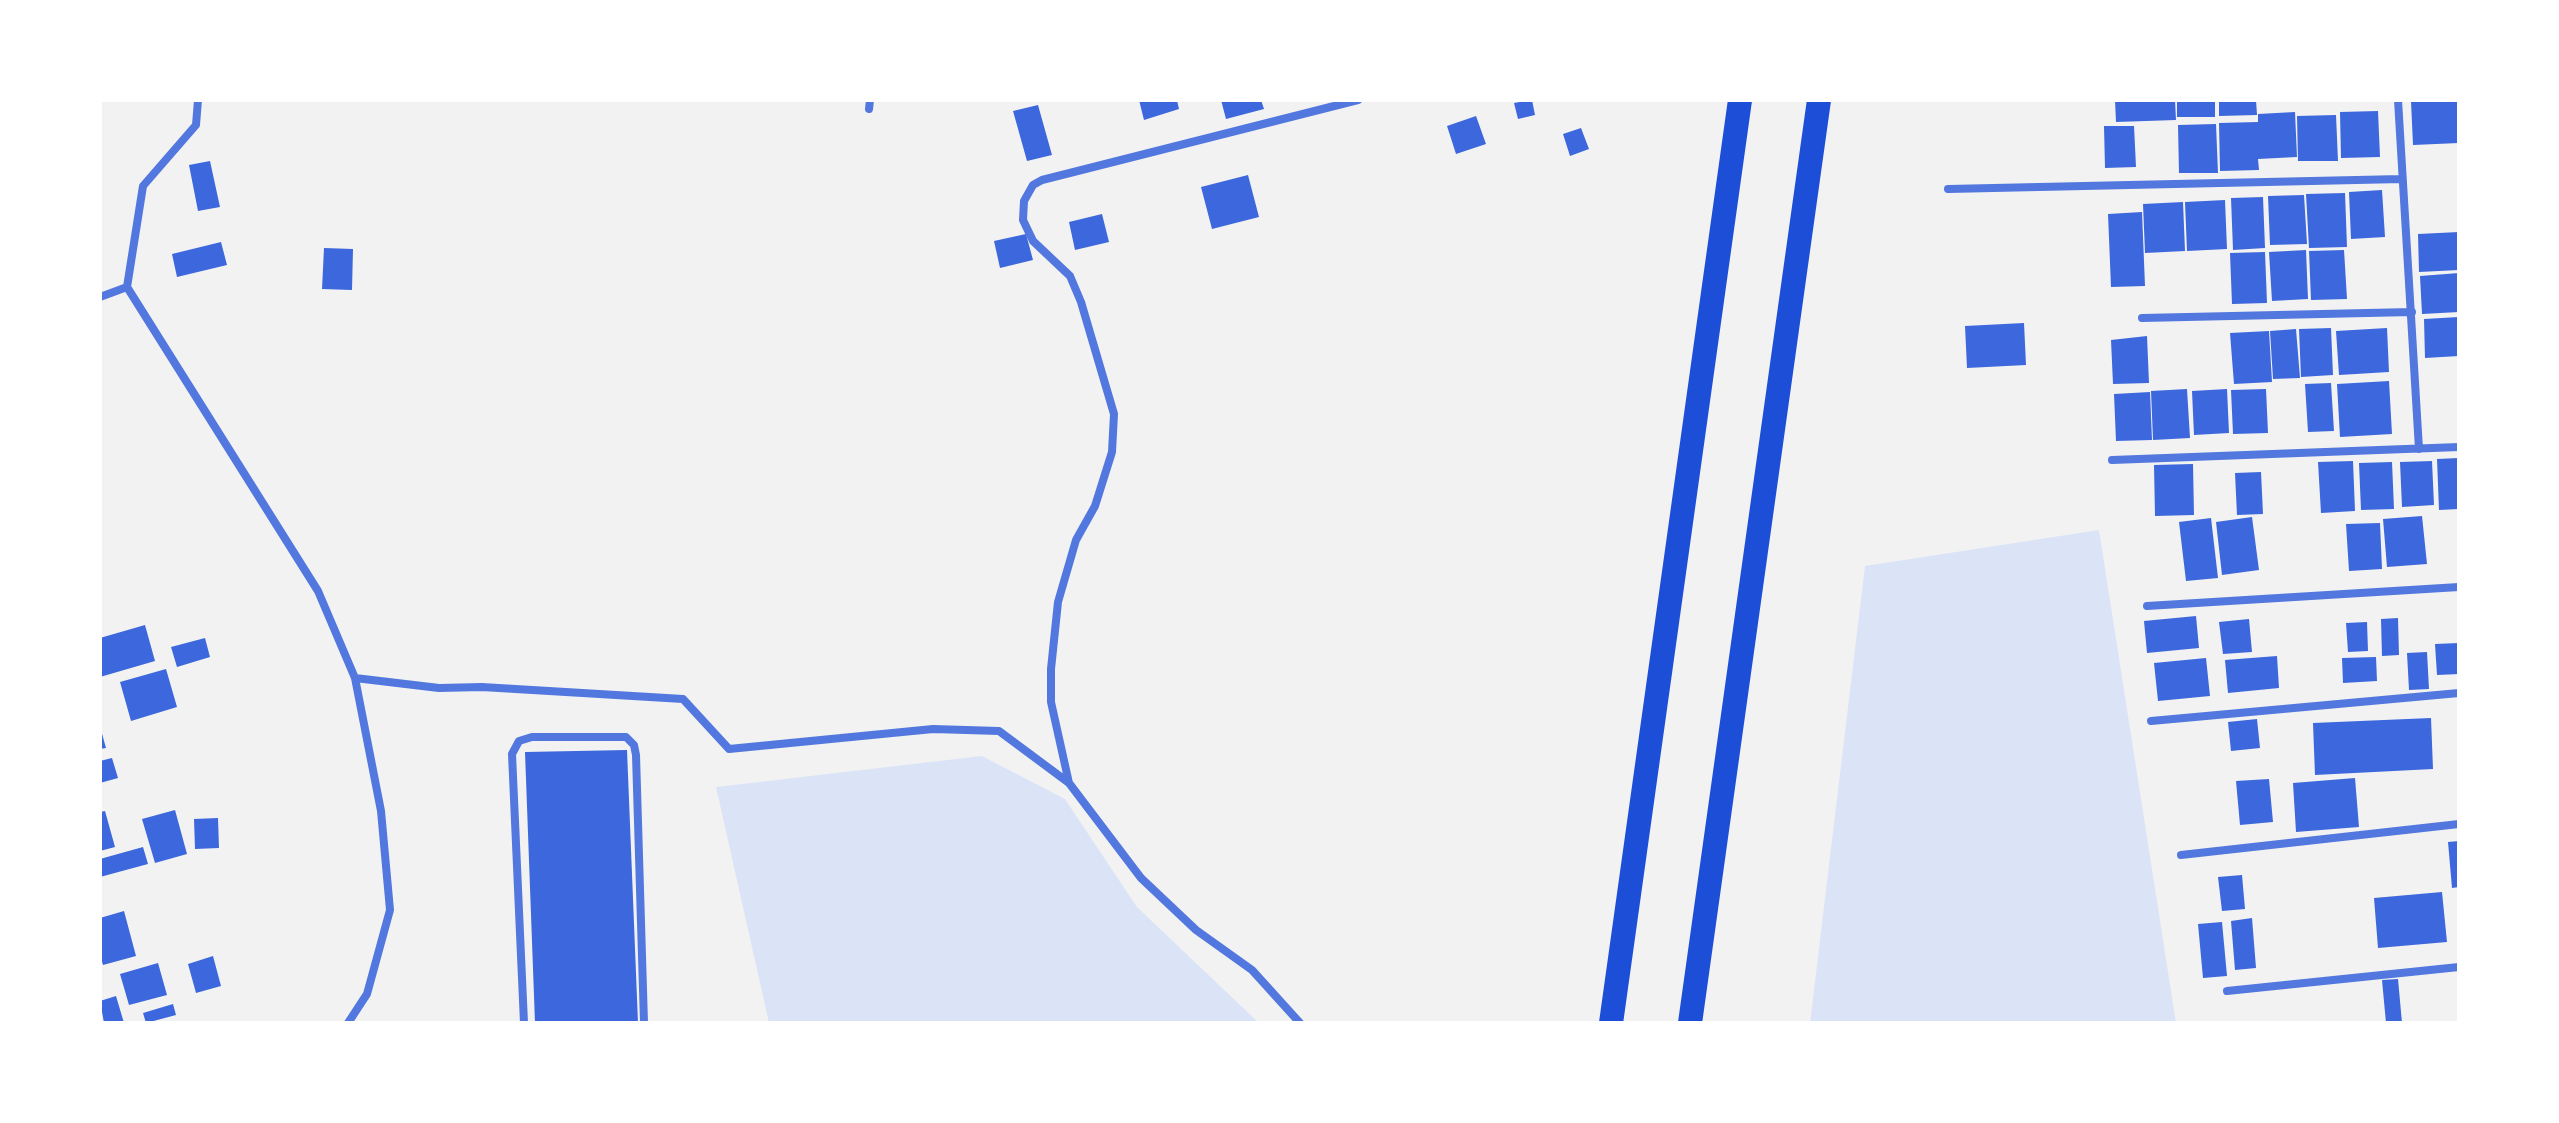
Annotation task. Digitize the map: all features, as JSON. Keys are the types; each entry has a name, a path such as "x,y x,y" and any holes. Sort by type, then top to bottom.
{"highway":[{"path":"1611,1023 1740,100"},
{"path":"1690,1023 1819,100"}],"street":[{"path":"198,100 196,125 143,186 127,287 318,591 355,678 381,811 390,910 367,994 348,1023"},
{"path":"1069,783 1051,702 1058,602 1076,540 1095,506 1112,452 1114,414 1070,276 1033,241 1023,220 1024,201 1033,185 1042,180 1358,100"},
{"path":"2398,100 2419,449"},
{"path":"1948,189 2402,179"},
{"path":"100,297 127,287"},
{"path":"2142,318 2412,312"},
{"path":"2112,460 2459,447"},
{"path":"2147,606 2459,587"},
{"path":"355,678 439,688 482,687 683,699 729,749 933,729 999,731 1069,783 1141,878 1196,930 1252,970 1300,1023"},
{"path":"2151,721 2459,693"},
{"path":"524,1023 512,754 519,741 532,737 626,737 634,745 636,755 644,1023"},
{"path":"2181,855 2459,824"},
{"path":"2227,991 2459,967"}],"shaded area":[{"path":"2099,530 2176,1023 1810,1023 1865,566"},
{"path":"982,756 1065,799 1137,907 1259,1023 769,1023 716,787"}],"building":[{"path":"1139,100 1177,100 1179,109 1144,120"},
{"path":"1221,100 1261,100 1264,109 1226,119"},
{"path":"1532,100 1535,115 1518,119 1514,103"},
{"path":"2115,100 2175,100 2176,120 2116,122"},
{"path":"2177,100 2215,100 2215,117 2177,117"},
{"path":"2219,100 2256,100 2257,115 2219,116"},
{"path":"2459,100 2459,143 2413,145 2411,101"},
{"path":"1038,105 1052,155 1027,161 1013,111"},
{"path":"2378,111 2380,157 2341,158 2340,112"},
{"path":"2295,112 2297,157 2258,159 2259,170 2220,171 2219,123 2258,122 2258,114"},
{"path":"2336,115 2338,161 2298,161 2297,116"},
{"path":"1476,116 1486,144 1456,154 1447,126"},
{"path":"2216,124 2218,173 2179,173 2178,125"},
{"path":"2104,126 2134,126 2136,167 2105,168"},
{"path":"1581,128 1589,149 1570,156 1563,134"},
{"path":"210,161 220,207 198,211 189,165"},
{"path":"1248,175 1259,217 1212,229 1201,187"},
{"path":"2382,190 2385,237 2351,239 2349,192"},
{"path":"2345,193 2347,247 2309,248 2306,194"},
{"path":"2304,195 2307,244 2270,245 2268,196"},
{"path":"2263,197 2265,248 2233,250 2231,198"},
{"path":"2225,200 2227,249 2187,251 2185,202"},
{"path":"2183,202 2185,251 2145,253 2143,204"},
{"path":"2142,212 2145,286 2111,287 2108,214"},
{"path":"1102,214 1109,242 1075,250 1069,222"},
{"path":"2459,232 2459,270 2419,272 2418,234"},
{"path":"1026,234 1033,260 1000,268 994,241"},
{"path":"221,242 227,265 177,277 172,254"},
{"path":"324,248 353,249 352,290 322,289"},
{"path":"2306,250 2308,299 2272,301 2269,252"},
{"path":"2344,250 2347,299 2311,300 2309,251"},
{"path":"2265,252 2267,303 2232,304 2230,253"},
{"path":"2459,273 2459,312 2422,314 2420,276"},
{"path":"2459,317 2459,356 2425,358 2424,319"},
{"path":"2024,323 2026,365 1967,368 1965,326"},
{"path":"2331,328 2333,375 2301,377 2299,329"},
{"path":"2387,328 2389,372 2339,375 2336,331"},
{"path":"2296,329 2300,378 2273,379 2270,331"},
{"path":"2269,331 2272,382 2234,384 2230,333"},
{"path":"2147,336 2149,383 2113,384 2111,340"},
{"path":"2389,381 2392,434 2340,437 2337,384"},
{"path":"2331,383 2334,431 2308,432 2305,384"},
{"path":"2187,389 2190,438 2153,440 2151,391"},
{"path":"2227,389 2229,433 2194,435 2192,391"},
{"path":"2266,389 2268,433 2233,434 2231,390"},
{"path":"2150,392 2152,440 2116,441 2114,394"},
{"path":"2459,458 2459,509 2439,510 2437,459"},
{"path":"2353,461 2355,511 2321,513 2318,462"},
{"path":"2432,461 2434,505 2402,507 2400,462"},
{"path":"2392,462 2394,509 2361,510 2359,463"},
{"path":"2193,464 2194,515 2155,516 2154,465"},
{"path":"2261,472 2263,514 2237,515 2235,473"},
{"path":"2422,516 2427,564 2387,567 2383,519"},
{"path":"2252,517 2259,570 2222,575 2216,522"},
{"path":"2211,518 2218,578 2186,581 2179,522"},
{"path":"2380,523 2382,569 2349,571 2346,524"},
{"path":"2196,616 2199,648 2147,653 2144,621"},
{"path":"2398,618 2399,655 2382,656 2381,619"},
{"path":"2249,619 2252,652 2223,654 2219,622"},
{"path":"2367,622 2368,651 2348,652 2346,623"},
{"path":"145,625 155,661 100,677 100,638"},
{"path":"205,638 210,657 177,667 171,647"},
{"path":"2459,643 2459,674 2437,675 2435,644"},
{"path":"2427,652 2429,689 2409,690 2407,653"},
{"path":"2277,656 2279,688 2228,693 2225,660"},
{"path":"2376,657 2377,681 2343,683 2342,658"},
{"path":"2206,658 2210,696 2158,701 2154,663"},
{"path":"166,669 177,707 131,721 120,682"},
{"path":"2431,718 2433,769 2315,775 2313,723"},
{"path":"2257,719 2260,748 2231,751 2228,722"},
{"path":"100,731 106,748 100,749"},
{"path":"627,750 638,1023 535,1023 525,752"},
{"path":"112,758 118,778 100,783 100,761"},
{"path":"2355,778 2359,827 2296,832 2293,783"},
{"path":"2269,779 2273,822 2240,825 2236,781"},
{"path":"175,810 187,854 155,863 142,819"},
{"path":"105,811 115,847 100,851 100,812"},
{"path":"218,818 219,848 195,849 194,819"},
{"path":"2459,841 2459,887 2452,888 2448,842"},
{"path":"143,847 148,864 100,877 100,859"},
{"path":"2242,875 2245,909 2222,911 2218,877"},
{"path":"2442,892 2447,942 2378,948 2374,898"},
{"path":"124,911 136,956 103,965 100,918"},
{"path":"2252,918 2256,968 2235,970 2231,921"},
{"path":"2222,922 2227,976 2203,978 2198,924"},
{"path":"213,956 221,986 196,993 188,964"},
{"path":"158,963 167,995 129,1005 120,974"},
{"path":"2398,979 2402,1023 2386,1023 2382,980"},
{"path":"116,996 124,1023 104,1023 100,1001"},
{"path":"173,1004 176,1015 146,1023 143,1013"}]}
